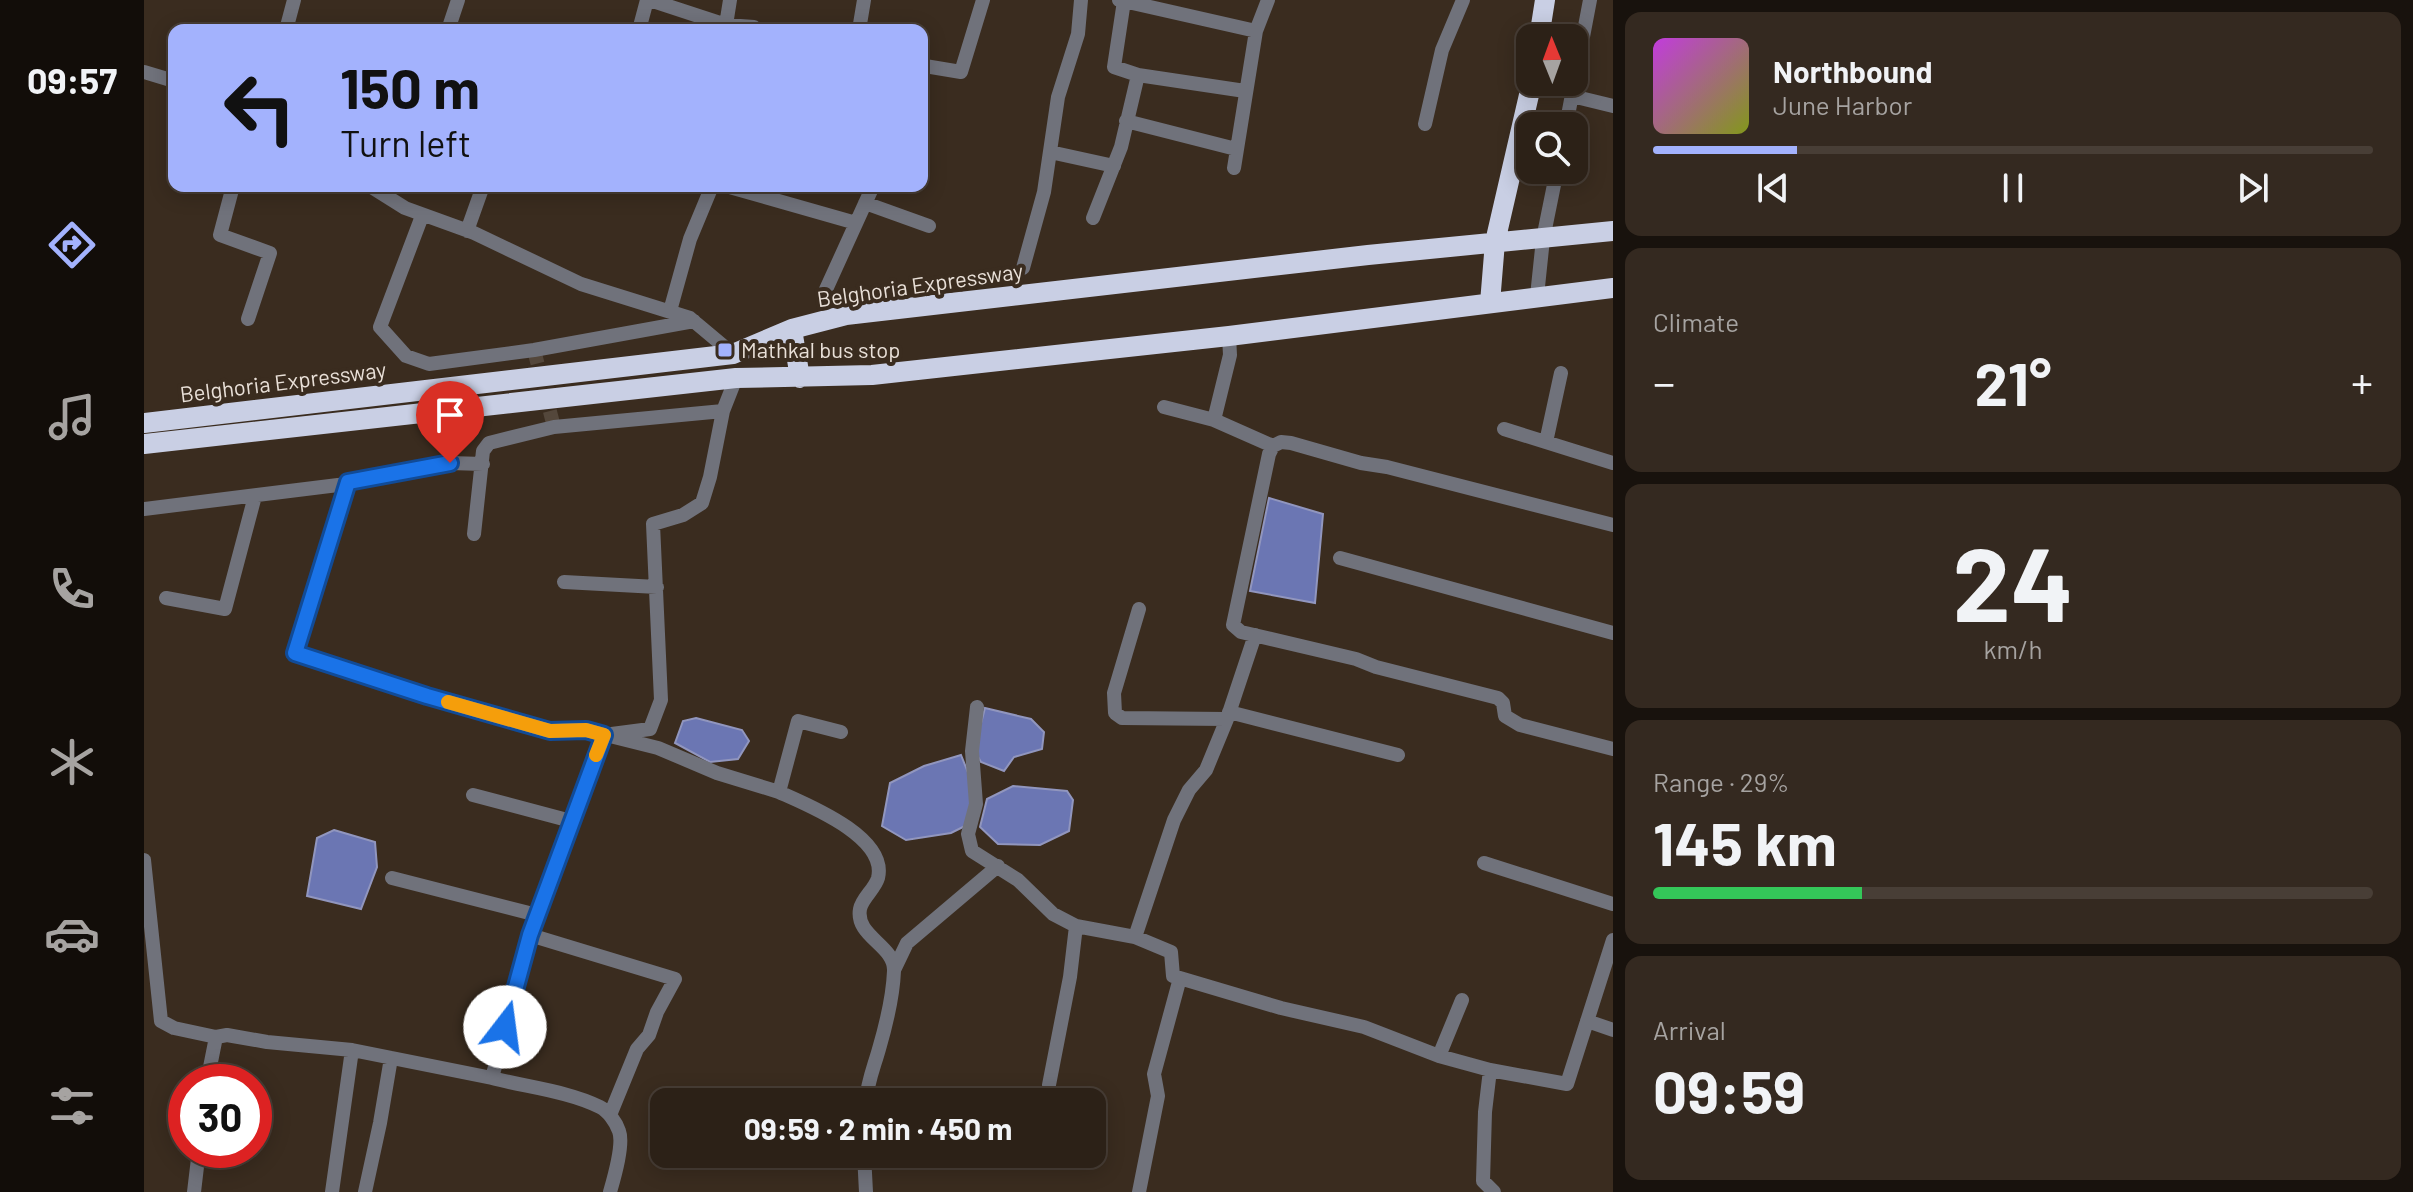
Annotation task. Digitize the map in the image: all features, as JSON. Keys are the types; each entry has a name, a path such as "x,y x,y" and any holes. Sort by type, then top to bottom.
{"highway":[{"path":"1541,24 1545,0"},
{"path":"1490,303 1495,242 1529,96"},
{"name":"Belghoria Expressway","path":"144,423 733,354 792,329 846,315 1613,231"},
{"name":"Belghoria Expressway","path":"144,444 736,378 872,375 1229,336 1610,289"},
{"path":"792,329 800,378"}],"street":[{"path":"288,24 294,0"},
{"path":"450,24 458,0"},
{"path":"641,24 649,0 723,24"},
{"path":"726,24 730,0"},
{"path":"860,24 864,0"},
{"path":"928,69 961,72 983,0"},
{"path":"1023,268 1044,192 1058,97 1078,34 1081,0"},
{"path":"1234,168 1256,31 1268,0"},
{"path":"1425,124 1442,50 1463,0"},
{"path":"1586,24 1590,0"},
{"path":"1245,91 1138,75 1114,67 1130,1 1256,31"},
{"path":"144,72 168,79"},
{"path":"1093,218 1114,166 1138,75"},
{"path":"1569,112 1572,96 1613,106"},
{"path":"1126,121 1236,149"},
{"path":"1050,152 1114,166"},
{"path":"1537,296 1543,239 1554,184"},
{"path":"231,192 220,235 270,253 248,319"},
{"path":"467,231 481,192"},
{"path":"670,311 690,239 710,192"},
{"path":"747,192 856,223"},
{"path":"823,296 870,192"},
{"path":"392,193 422,216 467,231 581,284 694,321 733,354"},
{"path":"865,203 929,226"},
{"path":"422,216 380,327 406,356 429,364 534,350 694,321"},
{"path":"1214,420 1230,355 1229,336"},
{"path":"1546,442 1561,373"},
{"path":"604,735 650,729 661,700 653,524 683,515 702,503 723,411 736,378"},
{"path":"1164,407 1214,420 1273,446"},
{"path":"474,534 483,451 489,443 554,427 723,411"},
{"path":"1504,429 1613,463"},
{"path":"1613,525 1281,442 1273,446 1269,454 1233,625 1241,632 1356,659 1376,667 1498,698 1503,703 1505,716 1520,725 1613,749"},
{"path":"144,509 255,496 450,463 483,464"},
{"path":"348,482 295,655 550,731 586,730 658,748 815,808 848,829 876,853 878,879 860,909 863,928 887,953 895,968"},
{"path":"166,598 225,609 255,496"},
{"path":"1340,558 1613,633"},
{"path":"564,582 657,587"},
{"path":"1139,609 1114,693 1115,713 1122,718 1228,716 1398,755"},
{"path":"1135,937 1174,820 1189,790 1206,770 1255,635"},
{"path":"977,707 972,751 976,792 969,843 972,851 1018,880 1053,914 1076,926 1135,937 1171,952 1173,976 1281,1008 1364,1027 1439,1056 1490,1070 1567,1084 1613,940"},
{"path":"779,792 798,721 841,732"},
{"path":"492,1078 530,935 604,735"},
{"path":"473,795 571,821"},
{"path":"144,860 161,1021 174,1028 216,1037 227,1035 352,1050 492,1078 575,1098 602,1108 610,1115 620,1133 616,1172 610,1192"},
{"path":"1484,863 1613,904"},
{"path":"867,1088 885,1024 895,968 907,943 998,866"},
{"path":"392,878 537,915"},
{"path":"1049,1085 1070,977 1076,926"},
{"path":"530,935 675,979 657,1012 649,1035 637,1049 610,1115"},
{"path":"1139,1192 1158,1096 1154,1074 1180,978"},
{"path":"1439,1056 1462,1000"},
{"path":"1587,1021 1613,1030"},
{"path":"211,1064 216,1037"},
{"path":"332,1192 352,1050"},
{"path":"365,1192 391,1058"},
{"path":"1490,1070 1483,1181 1494,1192"},
{"path":"194,1192 197,1168"},
{"path":"865,1168 866,1192"}],"water":[{"path":"1269,498 1323,514 1315,603 1250,591"},
{"path":"985,708 1031,719 1044,732 1042,749 1014,757 1004,771 981,762 974,750"},
{"path":"696,718 742,730 749,741 738,759 710,762 675,743 683,721"},
{"path":"961,755 973,785 967,825 951,833 906,840 882,826 890,783 924,766"},
{"path":"1013,786 1067,791 1073,800 1069,831 1040,845 998,844 980,827 987,799"},
{"path":"334,830 375,842 377,867 361,909 307,896 317,838"}],"tunnel":[{"path":"534,350 554,427"}],"slow traffic":[{"path":"448,702 550,731 586,730 604,735 596,755"}],"place":[{"name":"Mathkal bus stop","path":"725,350"}],"route":[{"path":"450,463 348,482 295,655 550,731 586,730 604,735 530,935 505,1027"}]}
